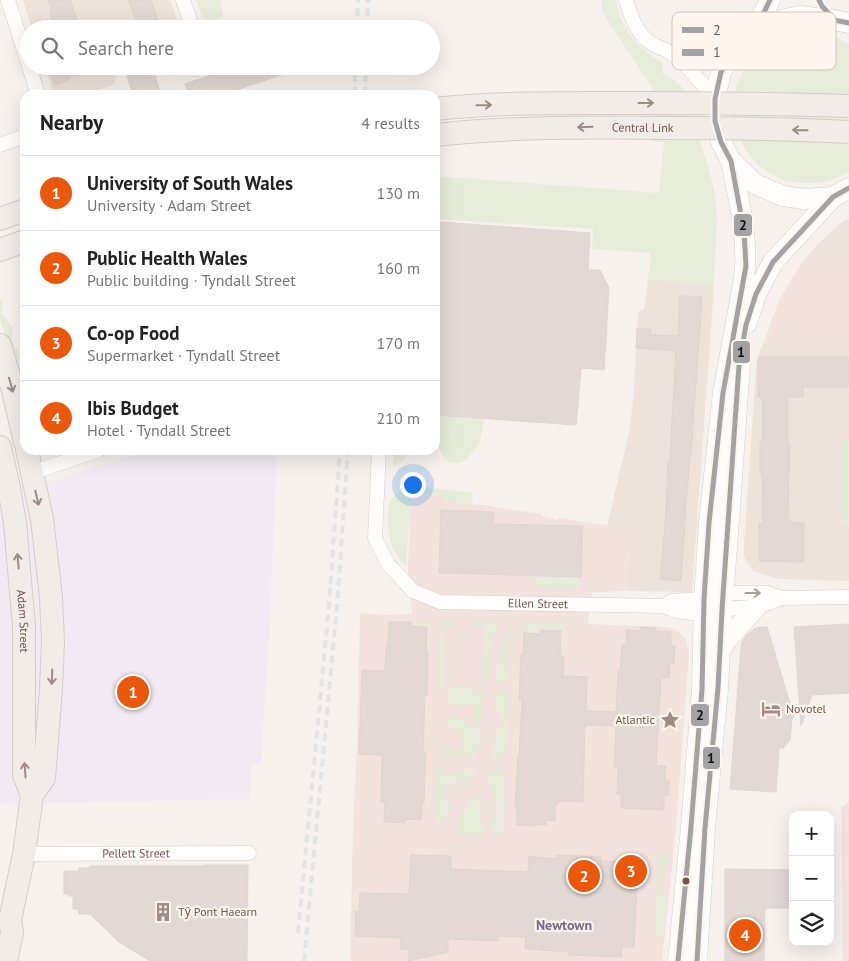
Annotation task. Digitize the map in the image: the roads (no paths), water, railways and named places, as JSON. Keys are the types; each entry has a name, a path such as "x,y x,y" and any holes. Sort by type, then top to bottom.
{"main road":[{"name":"Central Link","path":"440,109 591,103 849,106"},
{"name":"Central Link","path":"440,134 471,131 592,127 849,132"},
{"path":"0,250 20,243"},
{"path":"0,345 20,421"},
{"name":"Adam Street","path":"0,447 15,523 24,627 24,774 32,796"},
{"name":"Adam Street","path":"6,961 12,933 5,926 24,854 32,796 44,778 50,706 53,635 51,602 42,519 28,455"}],"street":[{"path":"8,0 20,38"},
{"path":"183,0 190,20"},
{"path":"626,0 630,14 642,36 652,44 672,53"},
{"path":"764,12 770,0"},
{"path":"819,0 822,6 830,12"},
{"path":"690,70 715,99"},
{"path":"697,961 719,653 713,604 709,523 722,393 746,266 746,244 731,161 721,142 715,121 715,99 722,70"},
{"path":"32,75 36,90"},
{"path":"0,144 20,138"},
{"path":"731,161 755,184 783,196 804,199 841,192"},
{"path":"678,961 702,690 746,326 756,294 773,262 841,192"},
{"path":"31,473 84,455"},
{"name":"Ellen Street","path":"379,455 375,538 388,564 413,591 440,602 665,606 675,610 713,604"},
{"path":"713,604 768,593 781,598 849,597"},
{"path":"713,604 757,606 769,604 781,598"},
{"path":"719,653 726,641 757,606"},
{"name":"Pellett Street","path":"24,854 249,853"}],"railway":[{"path":"357,20 358,0"},
{"path":"367,20 368,0"},
{"path":"355,75 355,90"},
{"path":"365,90 366,75"},
{"path":"298,933 329,606 340,455"},
{"path":"304,961 337,606 348,455"}],"place":[{"name":"University of South Wales","path":"133,692"},
{"name":"Novotel","path":"771,709"},
{"name":"Atlantic","path":"670,720"},
{"name":"Co-op Food","path":"631,871"},
{"name":"Public Health Wales","path":"584,876"},
{"name":"Tŷ Pont Haearn","path":"163,912"},
{"name":"Ibis Budget","path":"745,935"}],"district":[{"name":"Newtown","path":"564,925"}]}
